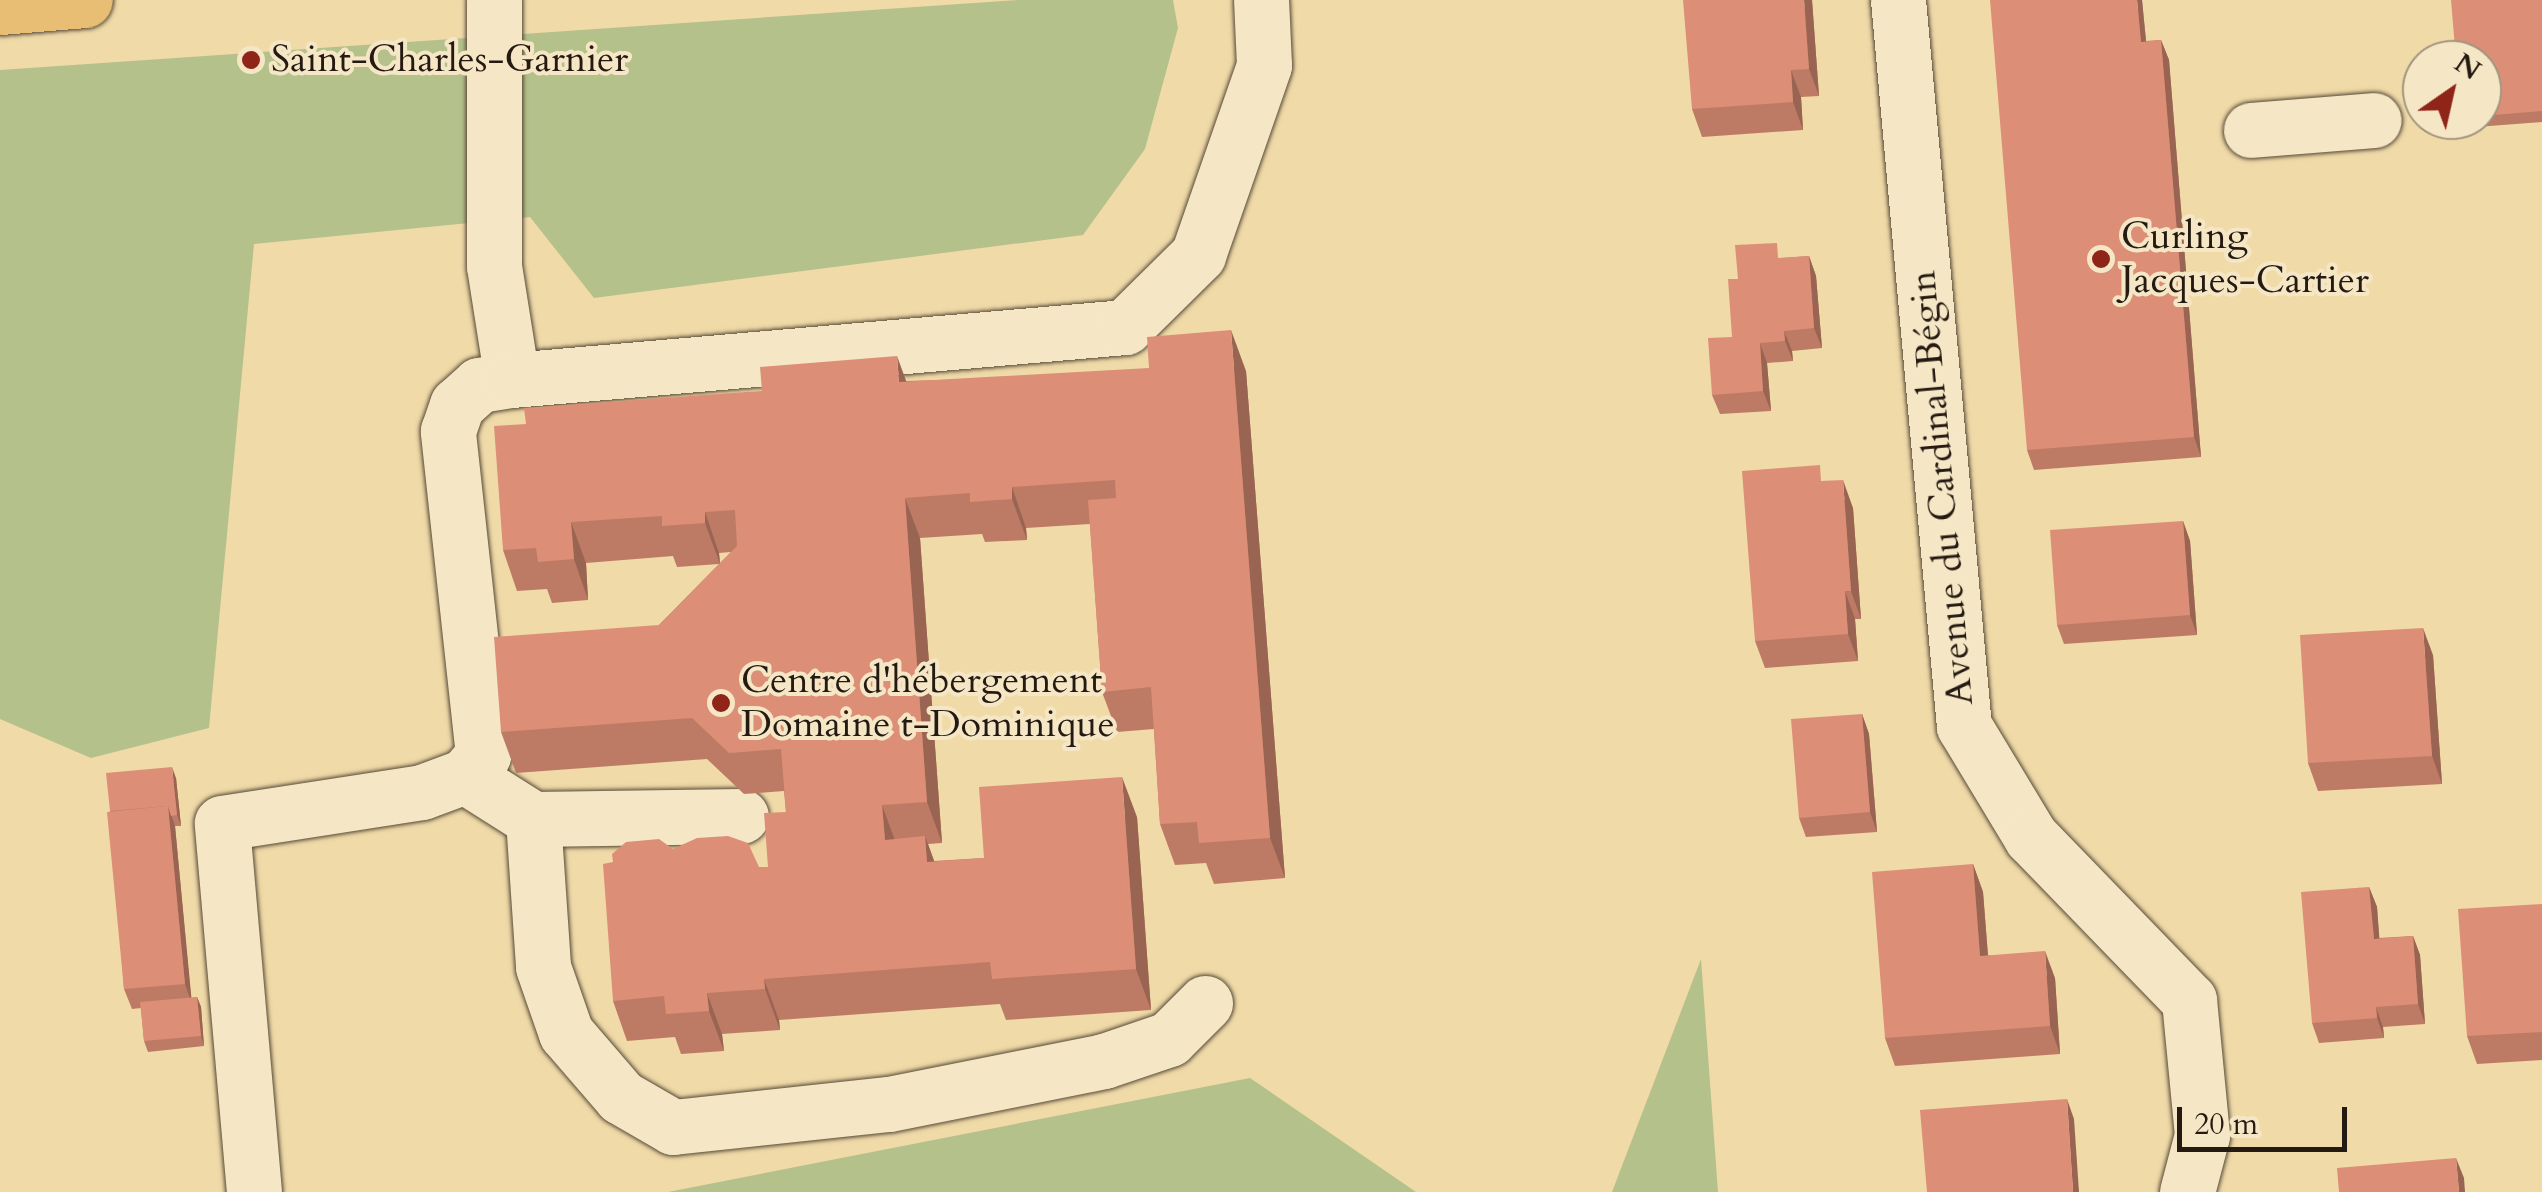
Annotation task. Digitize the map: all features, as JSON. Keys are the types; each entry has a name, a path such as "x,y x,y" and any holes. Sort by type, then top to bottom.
{"main road":[{"path":"10,4 85,0"}],"street":[{"path":"494,0 494,266 512,380"},
{"path":"254,1192 222,823 422,792 465,776 483,755 448,431 457,405 479,385 512,380 1125,327 1198,255 1264,65 1261,0"},
{"name":"Avenue du Cardinal-Bégin","path":"1898,0 1964,726 2031,837 2190,1000 2202,1136 2187,1192"},
{"path":"2252,130 2374,120"},
{"path":"465,776 533,819 741,816"},
{"path":"533,819 543,967 566,1033 622,1097 673,1127 889,1104 1104,1061 1168,1039 1205,1003"}],"green space":[{"path":"1018,0 1173,0 1178,28 1145,149 1083,235 594,298 530,217 254,244 209,728 91,758 0,719 0,70"},
{"path":"1701,959 1718,1192 1612,1192"},
{"path":"1250,1078 1416,1192 668,1192"}],"building":[{"path":"1683,0 1804,0 1809,69 1791,70 1793,102 1692,109"},
{"name":"Curling Jacques-Cartier","path":"1990,0 2137,0 2141,42 2161,40 2194,437 2027,450"},
{"path":"2451,0 2542,0 2542,111 2502,114 2502,40 2454,40"},
{"path":"1777,243 1778,258 1809,256 1814,328 1784,331 1785,341 1760,343 1763,391 1712,395 1708,338 1732,337 1728,279 1738,279 1735,245"},
{"name":"Centre d'hébergement Domaine t-Dominique","path":"1231,330 1270,838 1199,843 1197,822 1160,824 1151,687 1102,692 1088,500 1116,498 1115,480 1012,487 1012,499 970,502 970,493 905,498 927,802 882,805 885,840 925,836 927,862 984,858 979,787 1122,777 1136,969 992,979 990,962 764,979 765,989 707,993 709,1011 666,1014 664,996 613,1001 603,864 613,862 612,854 626,842 659,839 673,849 697,838 728,836 748,843 759,867 768,867 764,813 786,812 781,749 729,753 692,718 501,732 494,637 659,625 737,546 735,510 705,512 705,523 662,526 662,516 571,522 574,559 538,562 536,548 503,550 494,426 526,424 524,408 762,391 760,367 897,356 899,382 1149,368 1147,337"},
{"path":"1820,465 1821,481 1843,480 1851,591 1845,591 1848,634 1755,641 1742,471"},
{"path":"2183,521 2190,615 2057,625 2050,530"},
{"path":"2423,628 2432,756 2308,763 2300,635"},
{"path":"1862,714 1870,812 1799,818 1791,719"},
{"path":"172,767 177,815 171,816 168,806 110,811 106,773"},
{"path":"168,806 185,984 124,989 107,812"},
{"path":"1973,864 1980,956 2045,951 2050,1026 1885,1038 1872,872"},
{"path":"2369,887 2374,939 2413,936 2418,1004 2376,1007 2377,1018 2312,1023 2301,892"},
{"path":"2542,904 2542,1032 2467,1036 2458,909"},
{"path":"197,997 201,1036 144,1041 140,1002"},
{"path":"2067,1099 2073,1192 1927,1192 1920,1110"},
{"path":"2456,1158 2459,1192 2339,1192 2337,1168"}],"place":[{"name":"Saint-Charles-Garnier","path":"251,60"},
{"name":"Curling Jacques-Cartier","path":"2101,259"},
{"name":"Centre d'hébergement Domaine t-Dominique","path":"721,703"}]}
